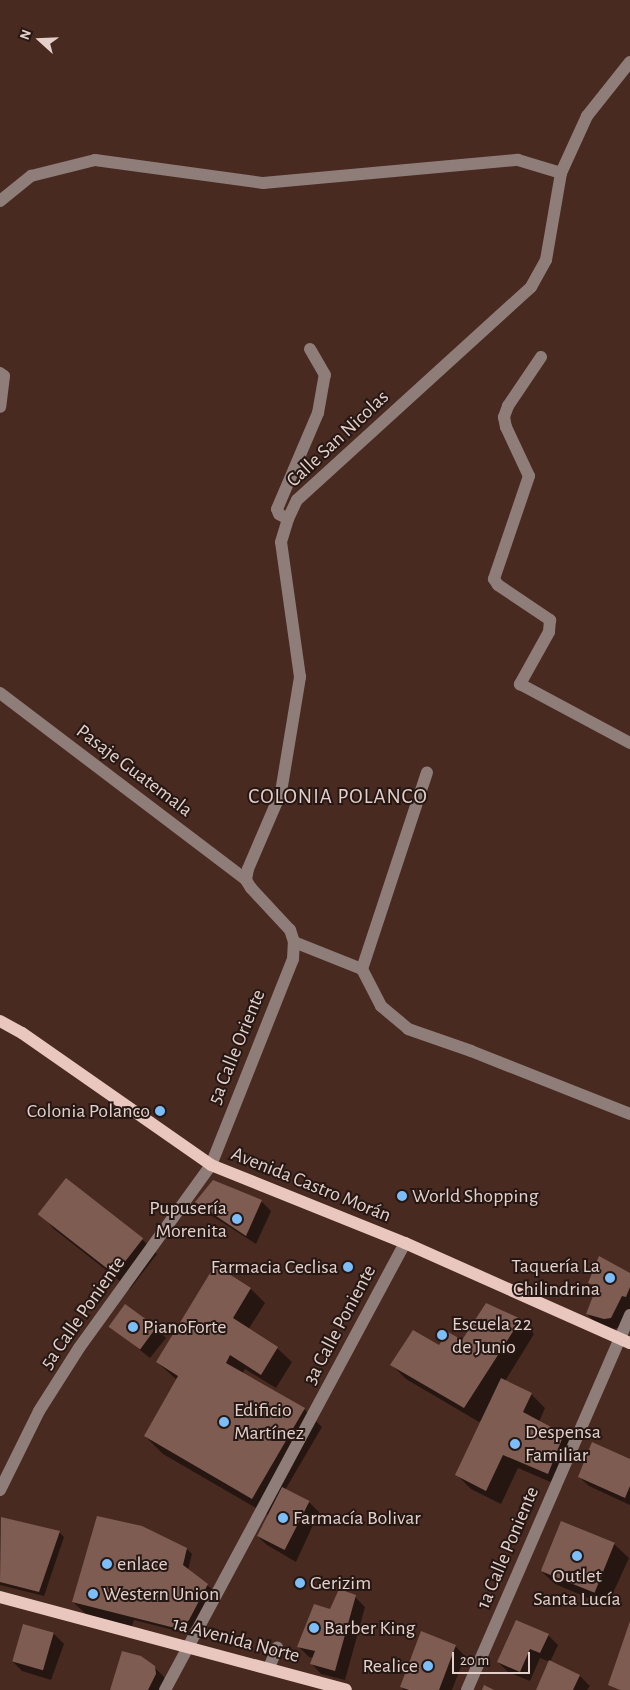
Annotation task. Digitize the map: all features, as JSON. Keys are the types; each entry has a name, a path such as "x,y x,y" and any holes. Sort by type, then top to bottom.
{"main road":[{"name":"Avenida Castro Morán","path":"0,1021 22,1033 210,1164 405,1243 625,1341"},
{"name":"1a Avenida Norte","path":"0,1597 346,1690"}],"street":[{"name":"Calle San Nicolas","path":"246,880 248,869 281,792 300,677 281,542 288,519 297,500 531,287 546,260 561,173 588,116 630,62"},
{"path":"0,201 31,176 95,160 263,182 518,160 561,173"},
{"path":"288,519 279,514 277,508 318,413 325,375 310,349"},
{"path":"541,357 508,406 504,417 506,427 529,476 494,579 498,585 550,620 552,626 520,684 630,744"},
{"path":"0,373 4,376 0,407"},
{"name":"Pasaje Guatemala","path":"0,693 246,880"},
{"path":"362,969 427,772"},
{"path":"246,880 251,888 290,930 294,942 362,969 381,1006 408,1030 471,1052 630,1114"},
{"name":"5a Calle Oriente","path":"210,1164 293,959 294,942"},
{"name":"5a Calle Poniente","path":"0,1490 39,1411 79,1348 210,1164"},
{"name":"3a Calle Poniente","path":"165,1690 318,1418 405,1243"},
{"name":"1a Calle Poniente","path":"467,1690 625,1341 630,1315"},
{"path":"269,1668 277,1648"}],"building":[{"path":"66,1178 143,1238 115,1275 38,1214"},
{"name":"Pupusería Morenita","path":"213,1180 262,1200 246,1236 195,1202"},
{"path":"599,1256 630,1273 630,1287 626,1297 622,1296 611,1318 604,1319 586,1314 597,1286 588,1283"},
{"name":"Edificio Martínez","path":"215,1265 251,1288 233,1318 278,1347 261,1375 230,1355 226,1363 305,1408 252,1499 144,1436 178,1376 156,1362"},
{"path":"486,1303 521,1319 464,1408 390,1365 413,1330 439,1345 448,1332 462,1340"},
{"name":"PianoForte","path":"125,1304 157,1327 140,1350 109,1327"},
{"name":"Despensa Familiar","path":"501,1378 532,1393 523,1412 564,1434 548,1474 503,1455 486,1491 455,1475"},
{"path":"592,1442 630,1459 630,1486 625,1498 578,1477"},
{"name":"Farmacía Bolivar","path":"282,1487 310,1501 285,1550 257,1536"},
{"path":"97,1516 142,1526 187,1548 183,1565 208,1584 189,1620 183,1626 171,1627 72,1602"},
{"path":"1,1517 60,1531 39,1592 0,1582"},
{"name":"Outlet Santa Lucía","path":"561,1521 615,1543 595,1593 541,1571"},
{"path":"339,1589 356,1595 335,1671 310,1664 315,1651 297,1647 314,1604 330,1609"},
{"path":"516,1620 549,1634 540,1653 530,1649 520,1672 497,1662"},
{"path":"630,1621 630,1690 620,1690 608,1685"},
{"path":"23,1624 54,1633 43,1670 12,1661"},
{"name":"Realice","path":"421,1631 456,1645 439,1690 409,1690 400,1687"},
{"path":"122,1651 141,1656 155,1666 156,1674 148,1690 110,1690"},
{"path":"549,1660 580,1675 573,1690 536,1690"},
{"path":"484,1685 494,1690 482,1690"}],"place":[{"name":"Colonia Polanco","path":"160,1111"},
{"name":"World Shopping","path":"402,1196"},
{"name":"Pupusería Morenita","path":"237,1219"},
{"name":"Farmacia Ceclisa","path":"348,1267"},
{"name":"Taquería La Chilindrina","path":"610,1278"},
{"name":"PianoForte","path":"133,1327"},
{"name":"Escuela 22 de Junio","path":"442,1335"},
{"name":"Edificio Martínez","path":"224,1422"},
{"name":"Despensa Familiar","path":"515,1444"},
{"name":"Farmacía Bolivar","path":"283,1518"},
{"name":"Outlet Santa Lucía","path":"577,1556"},
{"name":"enlace","path":"107,1564"},
{"name":"Gerizim","path":"300,1583"},
{"name":"Western Union","path":"93,1594"},
{"name":"Barber King","path":"314,1628"},
{"name":"Realice","path":"428,1666"}],"district":[{"name":"COLONIA POLANCO","path":"338,797"}]}
